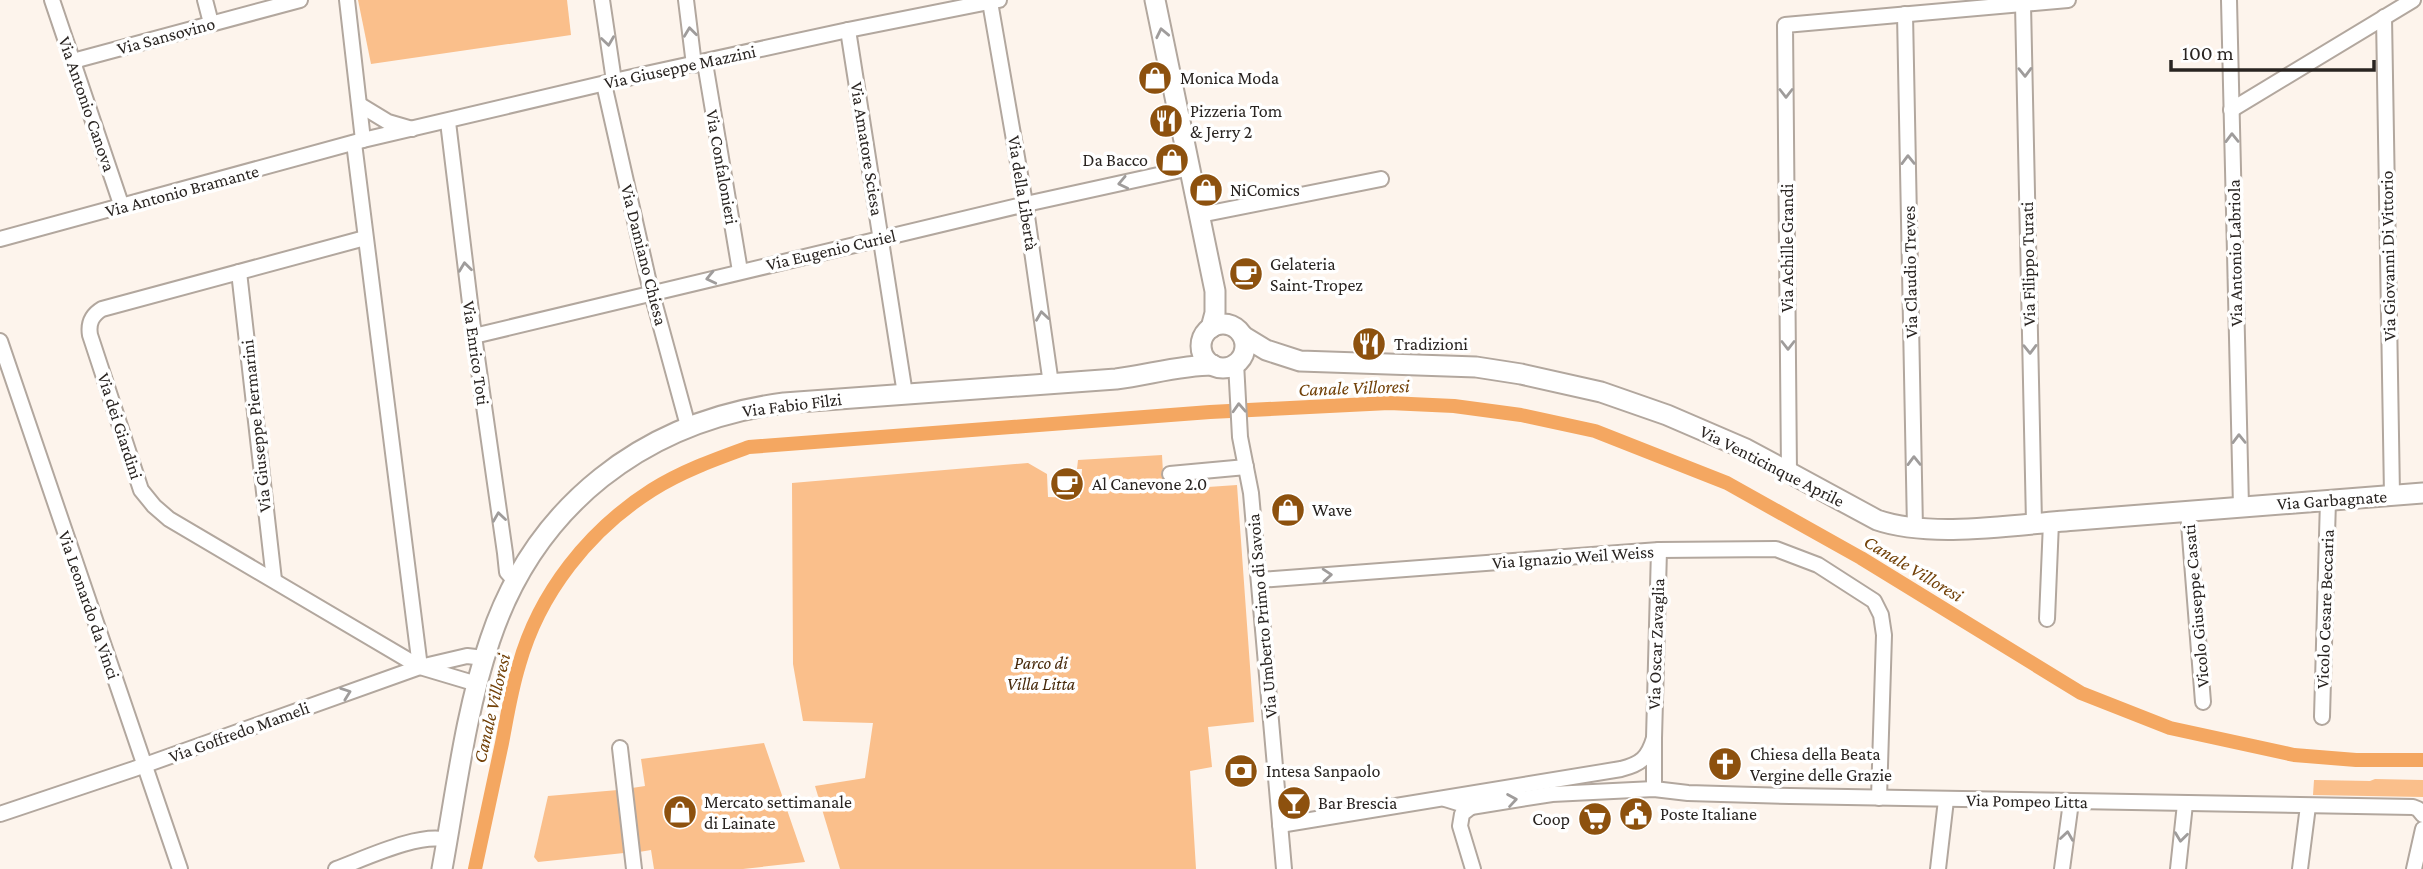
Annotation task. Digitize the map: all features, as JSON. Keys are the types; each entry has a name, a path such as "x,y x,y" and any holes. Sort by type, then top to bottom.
{"street":[{"name":"Via Antonio Canova","path":"52,0 122,207"},
{"path":"205,0 211,23"},
{"name":"Via Sansovino","path":"73,61 300,0"},
{"path":"347,0 360,105 359,141 365,238 420,667 477,684"},
{"name":"Via Damiano Chiesa","path":"602,0 609,83 651,292 688,426"},
{"name":"Via Confalonieri","path":"686,0 740,271"},
{"name":"Via Umberto Primo di Savoia","path":"1155,0 1215,291 1238,352 1240,437 1251,493 1284,869"},
{"path":"1905,15 2068,0"},
{"name":"Via Antonio Labriola","path":"2229,0 2241,507"},
{"path":"2231,110 2413,0"},
{"name":"Via Giuseppe Mazzini","path":"359,141 848,30 995,1"},
{"name":"Via della Libertà","path":"995,1 1051,384"},
{"name":"Via Filippo Turati","path":"2023,4 2047,619"},
{"name":"Via Achille Grandi","path":"1789,472 1786,25 1905,15"},
{"name":"Via Claudio Treves","path":"1905,15 1915,529"},
{"name":"Via Giovanni Di Vittorio","path":"2384,17 2392,495"},
{"name":"Via Amatore Sciesa","path":"848,30 905,394"},
{"path":"360,105 388,122 412,129"},
{"name":"Via Enrico Toti","path":"447,122 507,572 515,581"},
{"name":"Via Antonio Bramante","path":"0,239 359,141"},
{"name":"Via Eugenio Curiel","path":"474,336 740,271 1190,168"},
{"path":"1200,215 1381,179"},
{"name":"Via dei Giardini","path":"365,238 102,309 94,314 89,329 141,490 153,506 169,519 420,667"},
{"name":"Via Giuseppe Piermarini","path":"239,272 274,580"},
{"name":"Via Umberto Primo di Savoia","path":"1211,328 1215,313 1215,291"},
{"path":"1180,368 1201,346 1204,336 1211,328 1224,324 1238,352 1225,367 1213,365 1205,357 1201,346"},
{"name":"Via Leonardo da Vinci","path":"0,341 180,869"},
{"name":"Via Venticinque Aprile","path":"1238,352 1266,350 1300,360 1321,362 1476,367 1579,387 1667,415 1746,449 1877,520 1895,526 1915,529 2241,507"},
{"name":"Via Fabio Filzi","path":"442,869 477,684 502,607 515,581 550,527 571,503 633,454 688,426 749,408 1116,379 1213,365"},
{"path":"1170,474 1245,467"},
{"name":"Via Garbagnate","path":"2241,507 2423,493"},
{"name":"Vicolo Cesare Beccaria","path":"2322,717 2328,500"},
{"name":"Vicolo Giuseppe Casati","path":"2188,511 2203,702"},
{"name":"Via Ignazio Weil Weiss","path":"1259,580 1659,550 1762,548 1788,552 1818,565 1874,601 1881,615 1884,635 1879,798"},
{"name":"Via Oscar Zavaglia","path":"1654,789 1659,550"},
{"name":"Via Goffredo Mameli","path":"0,814 144,766 420,667 467,656 484,658"},
{"path":"1628,790 1628,767 1646,758 1654,738"},
{"path":"620,748 634,869"},
{"name":"Via Pompeo Litta","path":"1472,801 1628,767"},
{"name":"Via Pompeo Litta","path":"1280,825 1445,799 1472,801 1654,789 1688,793 1946,800 2413,807 2423,816 2414,869"},
{"path":"1938,869 1946,800"},
{"path":"1472,801 1462,814 1460,826 1473,869"},
{"path":"2062,869 2071,802"},
{"path":"2178,869 2185,804"},
{"path":"2300,869 2308,806"},
{"path":"336,869 418,840 437,837 447,840"}],"green space":[{"path":"358,0 567,0 571,35 371,64"},
{"name":"Parco di Villa Litta","path":"1162,455 1164,490 1237,485 1254,722 1208,727 1212,767 1190,771 1196,869 840,869 815,786 865,778 873,723 803,721 793,664 792,483 1028,463 1047,474 1048,497 1080,498 1082,469 1077,469 1078,460"},
{"path":"764,743 805,862 743,869 654,869 651,850 639,852 632,788 645,786 641,759"},
{"path":"2314,780 2423,780 2423,797 2313,795"},
{"path":"618,790 624,853 538,862 534,857 548,796"}],"waterway":[{"name":"Canale Villoresi","path":"475,869 514,684 539,613 569,566 607,524 663,483 749,447 1210,412 1389,403 1454,406 1521,415 1595,431 1727,483 1861,558 2081,693 2170,728 2294,755 2356,760 2423,760"}],"place":[{"name":"Monica Moda","path":"1155,78"},
{"name":"Pizzeria Tom & Jerry 2","path":"1166,121"},
{"name":"Da Bacco","path":"1172,160"},
{"name":"NiComics","path":"1206,190"},
{"name":"Gelateria Saint-Tropez","path":"1246,274"},
{"name":"Tradizioni","path":"1369,344"},
{"name":"Al Canevone 2.0","path":"1067,484"},
{"name":"Wave","path":"1288,510"},
{"name":"Chiesa della Beata Vergine delle Grazie","path":"1725,764"},
{"name":"Intesa Sanpaolo","path":"1241,771"},
{"name":"Bar Brescia","path":"1294,803"},
{"name":"Mercato settimanale di Lainate","path":"680,812"},
{"name":"Poste Italiane","path":"1636,814"},
{"name":"Coop","path":"1595,819"}]}
